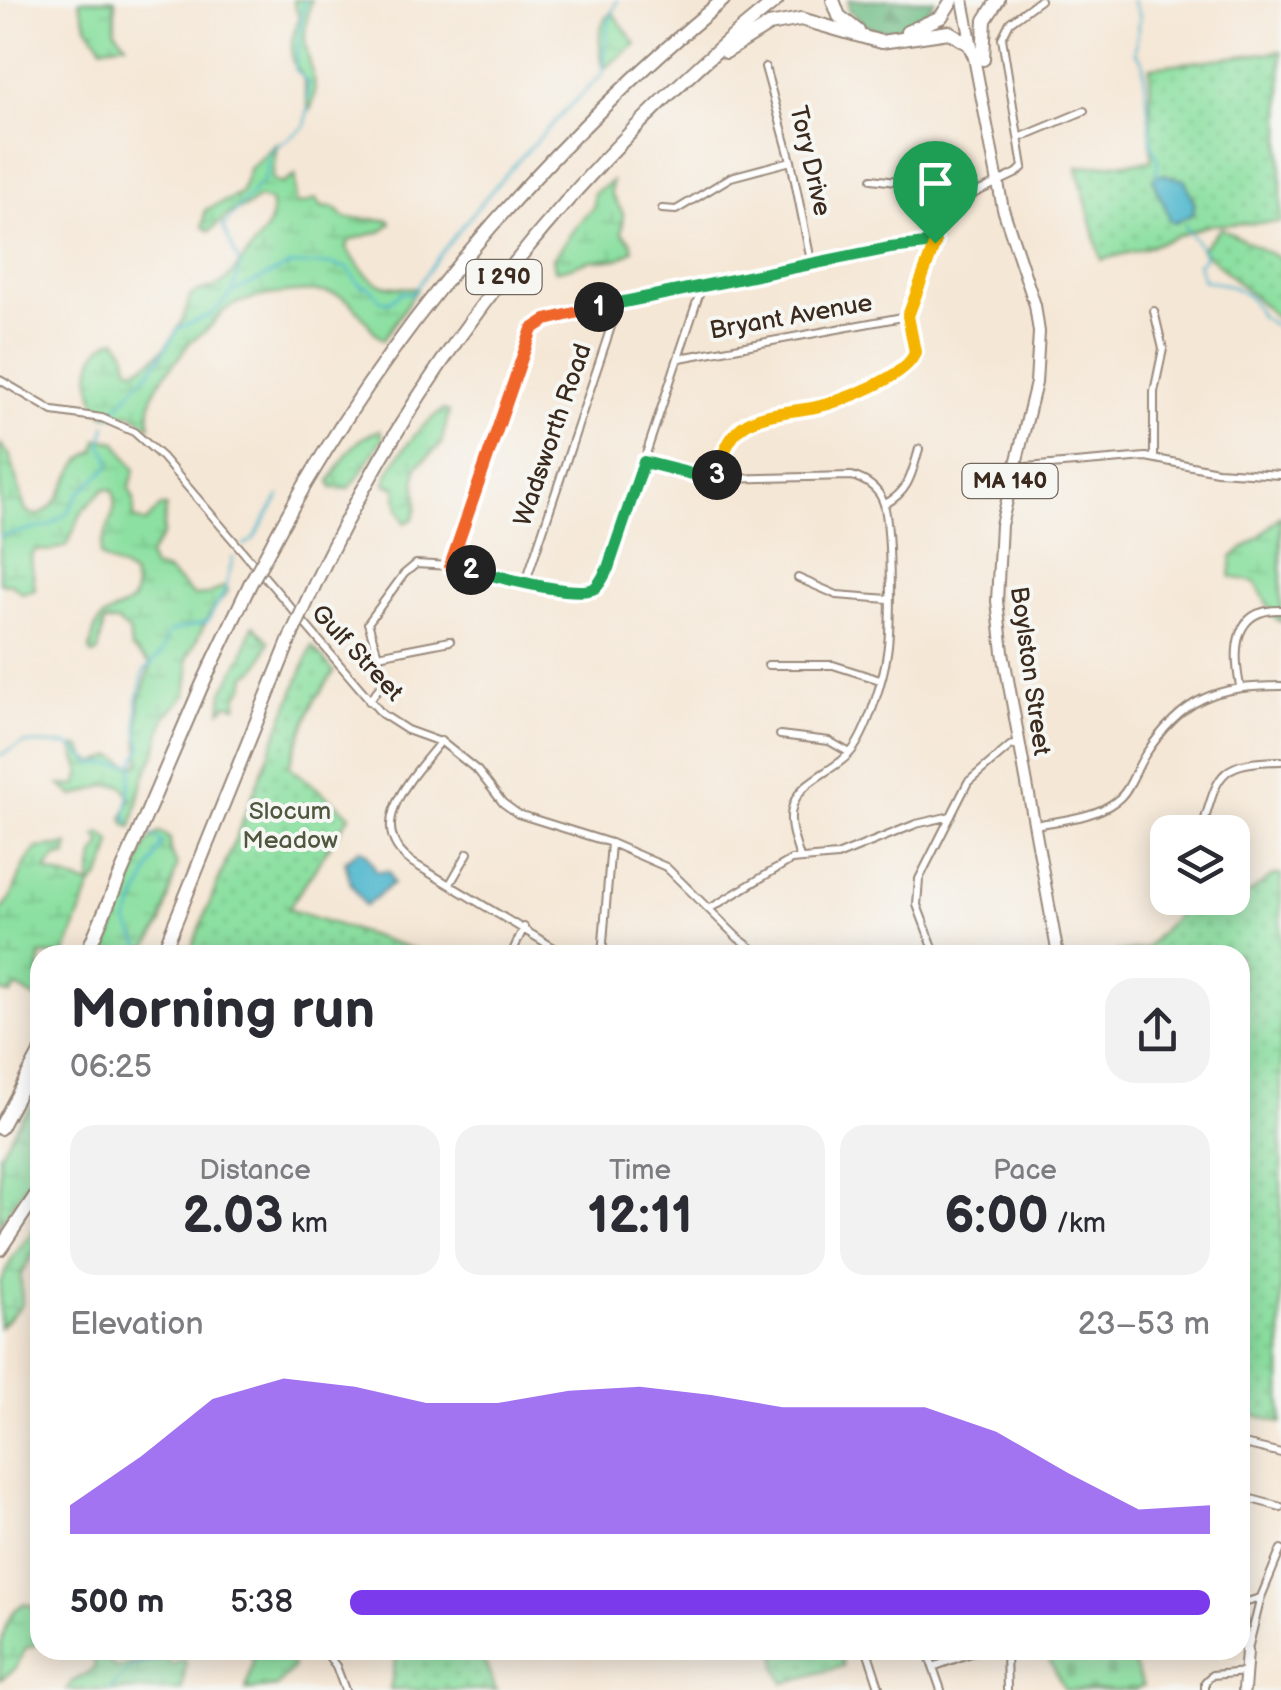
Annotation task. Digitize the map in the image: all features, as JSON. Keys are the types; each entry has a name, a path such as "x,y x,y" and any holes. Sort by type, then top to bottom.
{"highway":[{"name":"I 290","path":"90,945 208,671 251,582 346,418 446,280 556,155 719,0"},
{"name":"I 290","path":"166,945 303,610 370,477 462,333 569,197 679,85 776,0"},
{"path":"833,0 846,24 862,32 886,36 936,20 952,0"},
{"path":"979,59 985,20 998,0"},
{"path":"679,85 759,30 796,19 881,42 949,32 970,44 979,59"},
{"path":"0,1128 30,1072"},
{"path":"0,1249 30,1204"}],"main road":[{"name":"Boylston Street","path":"966,0 1006,222 1035,305 1040,338 1036,382 1000,530 997,596 1002,651 1056,945"},
{"path":"1244,1690 1247,1660"}],"street":[{"path":"717,479 726,446 745,424 831,403 906,369 915,352 908,316 949,206 1022,167 1002,38 1010,22 1040,0"},
{"name":"Tory Drive","path":"765,67 791,161 812,266"},
{"path":"1019,138 1084,110"},
{"path":"662,209 676,210 730,177 791,161"},
{"path":"872,178 943,188 960,198"},
{"path":"450,566 532,329 551,318 619,303 890,248 935,243"},
{"path":"369,701 382,684 368,624 404,574 420,563 574,590 598,586 608,568 702,286"},
{"name":"Wadsworth Road","path":"526,581 619,303"},
{"path":"1154,311 1164,349 1154,392 1154,457"},
{"name":"Bryant Avenue","path":"680,358 908,316"},
{"name":"Gulf Street","path":"0,380 44,408 102,418 146,441 369,701 401,726 440,741 478,771 508,808 529,819 611,843 666,867 750,945"},
{"path":"884,504 906,488 918,449"},
{"path":"1014,468 1154,457 1214,470 1281,475"},
{"path":"644,462 717,479 852,476 872,486 884,504 888,645 880,680 858,742 805,786 795,800 791,819 800,858"},
{"path":"798,578 839,596 888,599"},
{"path":"1240,686 1236,647 1240,631 1260,612 1281,610"},
{"path":"378,654 450,642"},
{"path":"768,665 835,665 880,680"},
{"path":"1034,826 1097,812 1116,802 1164,728 1199,701 1240,686 1281,686"},
{"path":"780,735 828,741 850,752"},
{"path":"440,741 394,806 392,842 398,852 551,945"},
{"path":"932,945 920,916 916,889 924,864 973,776 1010,746 1018,744"},
{"path":"1207,815 1217,785 1228,770 1244,762 1280,763"},
{"path":"709,909 784,864 800,858 837,856 916,824 950,816"},
{"path":"603,945 611,843"},
{"path":"450,884 468,853"},
{"path":"516,945 524,927"},
{"path":"1250,1445 1281,1453"},
{"path":"1250,1499 1281,1507"},
{"path":"1250,1643 1260,1601 1281,1550"},
{"path":"1250,1605 1260,1601"},
{"path":"332,1660 345,1690"},
{"path":"870,1660 880,1690"},
{"path":"930,1660 942,1690"},
{"path":"932,1667 951,1660"},
{"path":"1006,1660 1007,1690"},
{"path":"1205,1690 1212,1675 1246,1672"}],"green space":[{"path":"79,0 115,0 115,30 126,43 102,47 86,24"},
{"path":"293,0 311,0 305,35 315,94 309,111 303,78 292,60 292,40 299,17"},
{"path":"848,0 935,0 915,21 887,31 865,24 849,10"},
{"path":"612,12 636,44 606,67 600,37"},
{"path":"1281,51 1281,222 1208,225 1101,260 1077,167 1151,161 1150,67"},
{"path":"277,143 272,180 282,184 295,175 295,203 316,199 322,207 335,208 345,218 389,220 391,223 382,231 350,240 346,248 375,281 392,287 417,287 416,291 383,340 350,302 335,294 278,294 233,305 190,342 164,376 152,398 150,426 131,413 104,415 91,384 90,372 97,352 116,339 125,350 128,366 133,369 144,365 171,340 190,296 220,285 230,275 269,224 270,201 258,198 231,212 210,231 203,227 205,210 241,194 249,169"},
{"path":"612,181 611,194 623,213 622,233 633,250 618,259 555,270 553,258 593,208 594,193"},
{"path":"1221,228 1281,259 1281,322 1201,249"},
{"path":"443,410 449,412 441,445 417,466 416,513 405,523 396,488 385,484 408,444"},
{"path":"380,430 383,438 353,483 348,489 332,488 330,481 350,450"},
{"path":"98,439 116,442 135,470 129,488 134,499 134,518 145,523 161,506 166,507 163,535 149,556 152,567 167,571 194,596 207,595 225,586 228,591 210,614 187,659 186,695 165,717 132,827 123,818 131,798 123,786 107,785 74,796 60,785 77,786 81,773 73,748 76,746 96,763 114,756 134,767 141,761 140,699 151,665 131,648 129,631 117,622 104,622 98,652 93,655 90,650 100,621 132,601 134,595 133,576 100,555 114,507 113,490 104,489 83,510 67,545 51,551 35,550 31,559 35,590 22,593 12,584 0,583 0,444 9,454 25,509 39,515 56,501 78,464 95,451"},
{"path":"1281,515 1281,622 1255,582 1231,577 1232,557"},
{"path":"253,625 269,641 258,666 246,675 237,706 227,704 221,710 223,692 242,657"},
{"name":"Slocum Meadow","path":"312,646 334,672 313,703 289,766 350,815 288,909 400,945 193,945"},
{"path":"160,832 170,839 177,865 162,923 149,945 108,945 147,843"},
{"path":"101,833 111,841 107,859 91,886 69,945 30,945 30,995 17,987 11,995 0,991 0,911 10,899 25,865 37,848 68,845 67,856 57,857 48,872 90,885 94,855 102,843 96,836"},
{"path":"1274,875 1281,875 1281,1423 1250,1414 1250,945 1149,945 1177,915 1250,915 1250,892"},
{"path":"30,1109 30,1178 0,1224 0,1154"},
{"path":"30,1235 30,1259 21,1274 22,1305 0,1327 0,1283"},
{"path":"30,1605 30,1647 16,1668 0,1680 1,1647 6,1626 16,1609"},
{"path":"94,1660 109,1660 115,1669 144,1660 169,1660 173,1665 180,1660 186,1662 182,1690 66,1690 95,1668"},
{"path":"291,1660 293,1668 277,1687 246,1690 253,1661"},
{"path":"395,1660 484,1660 496,1690 390,1690"},
{"path":"777,1660 842,1660 843,1666 784,1683"},
{"path":"1049,1660 1134,1660 1143,1686 1134,1690 1065,1690"}],"water":[{"path":"1163,174 1185,180 1194,203 1193,214 1175,223 1169,220 1153,179"},
{"path":"360,849 376,871 389,872 393,883 365,906 351,884 345,861"}],"waterway":[{"path":"304,0 295,69 307,82 308,99"},
{"path":"233,292 290,265 331,264 347,268 360,285 371,288 381,301 389,302 402,292 412,294 502,179 603,74 607,28 617,0"},
{"path":"1132,0 1140,17 1135,52 1143,62 1152,147 1158,159 1156,181"},
{"path":"109,416 153,367 179,328 211,315 233,292 240,265 223,226 265,178 270,151 305,127 308,107"},
{"path":"1185,227 1204,251 1204,259 1198,264 1203,280 1245,294 1260,316 1281,329"},
{"path":"0,536 49,526 67,513 79,493 110,466 109,456 101,445 106,425"},
{"path":"244,545 253,540 280,495"},
{"path":"133,764 142,748 137,701 144,671 161,654 169,632 207,622 224,593 233,558"},
{"path":"0,755 24,743 69,745 93,764 133,764 126,817 129,822"},
{"path":"140,945 127,922 162,842 151,834"},
{"path":"110,1690 131,1667 154,1660"}],"route":[{"path":"935,243 908,316 915,352 906,369 831,403 745,424 726,446 717,479 644,462 608,568 596,587 556,588 450,566 534,326 574,311 890,248 935,243"}]}
